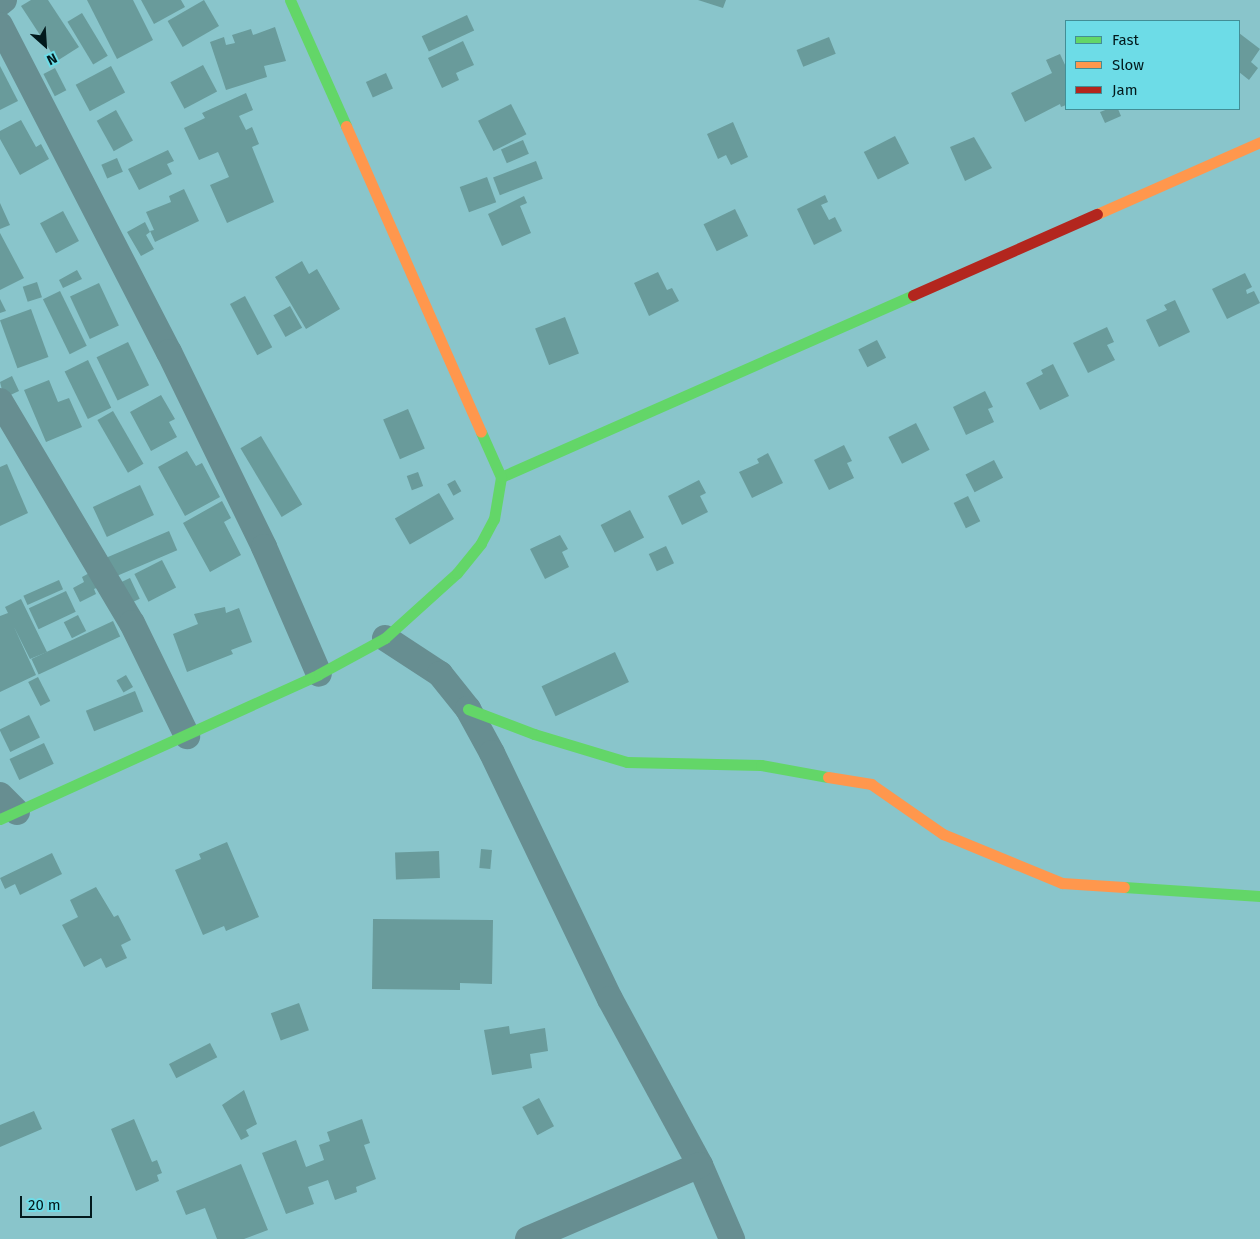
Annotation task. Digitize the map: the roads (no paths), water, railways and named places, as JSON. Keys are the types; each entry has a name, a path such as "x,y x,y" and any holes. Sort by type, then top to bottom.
{"street":[{"path":"0,3 4,0"},
{"path":"6,808 187,736 319,674 385,638 457,572 481,543 494,519 501,477 290,0"},
{"path":"0,25 169,352 264,547 319,674"},
{"path":"501,477 1260,142"},
{"path":"0,402 132,623 187,736"},
{"path":"385,638 440,674 468,709 492,753 610,999 700,1165 732,1239"},
{"path":"468,709 534,734 627,762 761,765 871,784 943,834 1062,882 1260,896"},
{"path":"528,1239 700,1165"}]}
